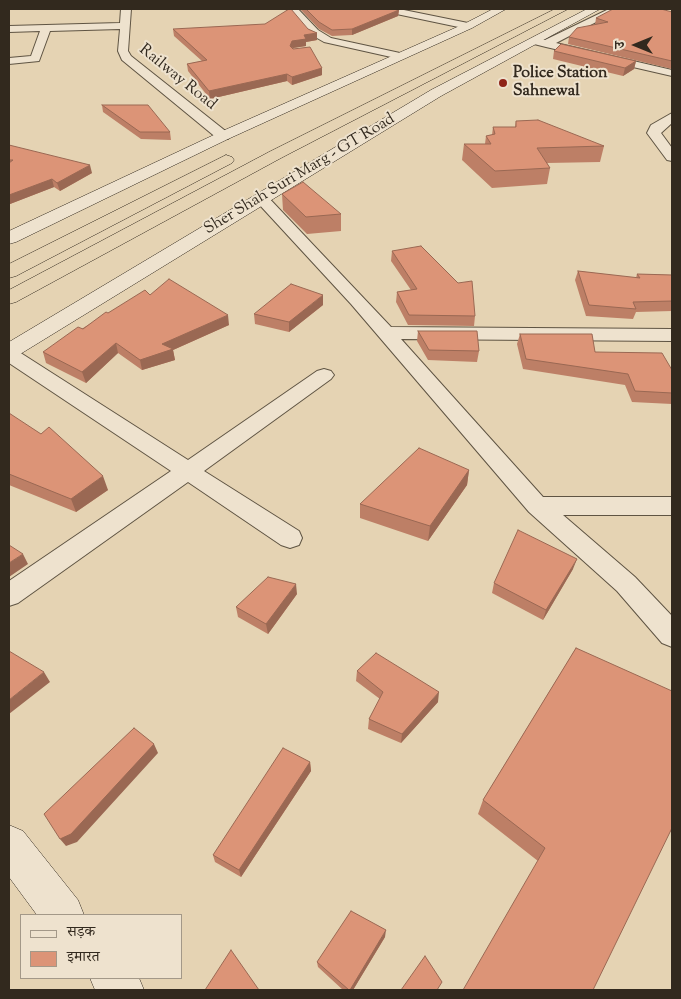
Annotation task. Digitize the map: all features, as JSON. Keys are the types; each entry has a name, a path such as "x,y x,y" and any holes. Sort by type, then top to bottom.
{"highway":[{"name":"Sher Shah Suri Marg - GT Road","path":"9,298 276,155 564,9"},
{"path":"392,77 484,19"},
{"path":"9,272 243,151"}],"street":[{"name":"Railway Road","path":"126,9 123,51 126,58 223,136"},
{"path":"294,9 314,32 321,37 350,46 400,56"},
{"path":"387,9 468,26"},
{"path":"9,238 223,136 484,19 501,9"},
{"name":"Sher Shah Suri Marg - GT Road","path":"9,352 436,93 540,42 596,9"},
{"path":"540,42 616,9"},
{"path":"9,29 124,26"},
{"path":"9,61 35,59 46,28"},
{"path":"540,42 672,73"},
{"path":"323,49 350,46"},
{"path":"672,117 656,128 654,132 672,157"},
{"path":"261,198 387,333 537,506 626,584 672,635"},
{"path":"387,333 672,335"},
{"path":"9,352 290,538"},
{"path":"9,595 324,374"},
{"path":"537,506 672,506"},
{"path":"9,845 63,914"},
{"path":"113,979 122,990"}],"building":[{"path":"289,9 308,29 317,33 304,35 306,39 292,41 290,46 293,49 310,47 322,68 292,77 287,74 209,91 187,64 207,60 173,29 265,24"},
{"path":"306,9 399,10 352,29 332,30 319,22"},
{"path":"613,9 661,9 672,12 672,61 569,37 577,28 608,22 596,18"},
{"path":"561,44 636,61 625,68 554,51"},
{"path":"102,105 148,105 170,132 140,132"},
{"path":"538,120 604,146 537,148 550,168 495,171 464,144 491,144 486,136 495,134 493,127 516,127 516,121"},
{"path":"9,145 90,165 57,183 52,179 9,195 9,163 13,160 9,160"},
{"path":"303,182 341,214 306,217 282,194"},
{"path":"421,246 458,283 472,281 475,316 409,315 397,292 417,289 392,251"},
{"path":"578,271 640,278 637,274 672,275 672,301 633,302 636,309 589,305"},
{"path":"169,279 228,315 162,344 173,349 140,360 116,343 82,372 43,352 78,327 83,329 106,312 108,313 145,290 150,295"},
{"path":"291,284 323,295 289,322 254,314"},
{"path":"418,331 477,331 479,351 429,350"},
{"path":"520,334 592,334 595,352 662,353 672,370 672,393 635,391 628,374 526,359"},
{"path":"9,413 41,434 49,427 103,476 71,499 9,474"},
{"path":"419,448 469,470 430,526 360,504"},
{"path":"518,530 577,559 546,610 494,583"},
{"path":"9,545 23,554 9,563"},
{"path":"268,577 296,584 266,624 236,607"},
{"path":"576,648 672,691 672,828 593,990 463,990 545,848 483,800"},
{"path":"9,651 44,672 9,700"},
{"path":"376,653 439,692 402,734 369,719 383,692 357,671"},
{"path":"134,728 154,744 71,834 60,839 44,814"},
{"path":"283,748 310,762 239,870 213,855"},
{"path":"351,911 386,930 349,990 317,962"},
{"path":"231,950 259,990 205,990"},
{"path":"425,956 442,982 437,990 401,990"}],"place":[{"name":"Police Station Sahnewal","path":"503,83"}]}
